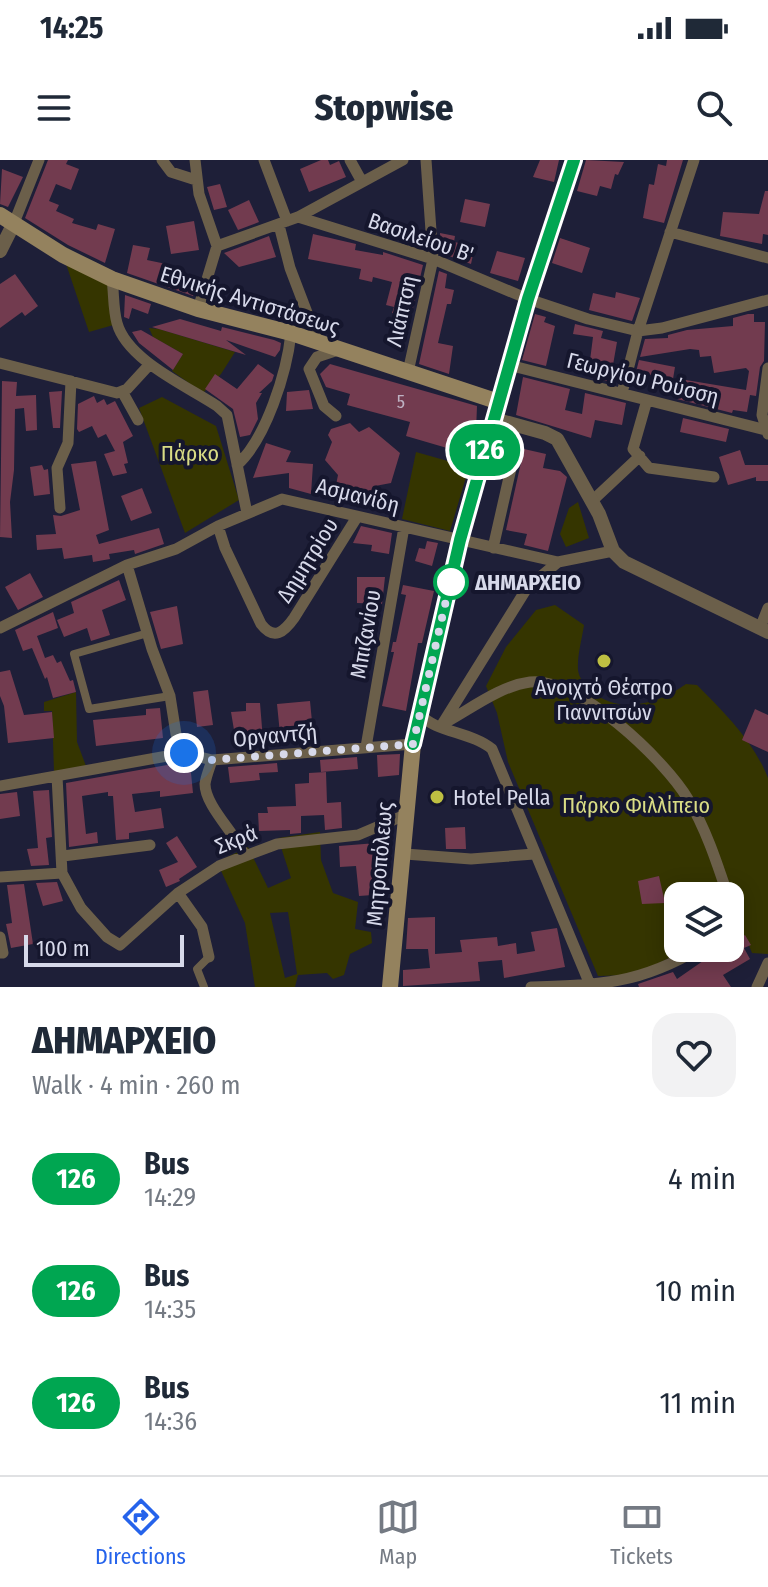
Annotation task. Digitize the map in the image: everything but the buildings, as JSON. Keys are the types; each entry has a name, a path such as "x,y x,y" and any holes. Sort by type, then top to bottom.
{"main road":[{"name":"Μητροπόλεως","path":"390,987 405,854 405,815 413,744 460,540 528,299 574,160"},
{"name":"Εθνικής Αντιστάσεως","path":"7,219 63,255 112,279 198,309 291,333 499,402"}],"street":[{"path":"0,251 7,219 39,160"},
{"path":"162,160 171,172 196,180"},
{"path":"195,160 196,180 217,246 198,309"},
{"path":"264,160 288,221 290,268 319,344"},
{"path":"350,160 361,180"},
{"path":"217,246 288,221 403,160"},
{"name":"Λιάπτση","path":"408,372 433,259 426,160"},
{"path":"622,393 638,331 694,160"},
{"name":"Βασιλείου Β'","path":"288,221 433,259 528,299 588,319 638,331"},
{"path":"670,232 768,258"},
{"path":"112,279 117,324 132,348 150,364 227,415 247,513"},
{"path":"638,331 768,300"},
{"path":"237,465 251,449 269,413 289,351 291,333"},
{"path":"336,416 324,406 309,369 317,357 338,350"},
{"path":"0,363 123,393 138,420"},
{"path":"123,393 150,364"},
{"name":"Γεωργίου Ρούσση","path":"509,365 767,432"},
{"path":"767,432 762,415 768,368"},
{"path":"60,508 57,468 68,443 71,381"},
{"path":"647,400 633,449 654,470 714,477"},
{"path":"494,419 557,439 592,501 613,551 624,562 641,573 764,630 768,608"},
{"path":"493,548 517,442"},
{"path":"592,501 640,456"},
{"name":"Ασμανίδη","path":"0,628 127,565 185,546 218,526 270,503 289,499 558,562"},
{"name":"Δημητρίου","path":"218,526 225,548 261,624 269,633 276,634 286,629 294,618 357,517"},
{"name":"Μπιζανίου","path":"366,747 404,527"},
{"path":"441,725 519,597 558,562 613,551"},
{"path":"127,565 170,696 176,734 184,753"},
{"path":"148,633 74,654 89,709 170,696"},
{"path":"441,725 527,682 559,686 574,694 622,727 686,796 708,840 723,882"},
{"path":"421,715 428,723 441,725 492,749 591,986"},
{"name":"Οργαντζή","path":"0,786 184,753 212,760 413,744"},
{"path":"212,760 205,783 208,796 245,856"},
{"path":"0,877 62,873 57,776"},
{"name":"Σκρά","path":"62,873 81,908 107,937 115,944 125,943 178,893 219,866 277,844 358,835 405,815"},
{"path":"63,856 150,845"},
{"path":"405,854 471,859 534,854"},
{"path":"178,893 202,927 209,957 197,969 204,987"},
{"path":"0,937 3,953 0,953"},
{"path":"531,987 591,986 635,979 675,962"},
{"path":"757,987 767,970"},
{"path":"655,973 659,987"}],"green space":[{"path":"63,255 112,279 117,324 89,332"},
{"path":"149,328 235,352 221,374 203,393 172,371 183,354 153,337"},
{"name":"Πάρκο","path":"162,397 216,426 239,500 185,533 139,408"},
{"path":"416,452 469,467 450,531 402,519"},
{"path":"578,502 589,538 566,547 560,534 569,508"},
{"name":"Πάρκο Φιλλίπειο","path":"555,605 584,625 578,670 583,682 602,698 626,705 639,704 664,697 686,684 697,685 747,740 768,778 768,954 752,953 744,938 744,882 664,882 664,961 634,975 598,976 508,762 497,713 486,686 506,647 536,610"},
{"path":"76,692 77,742 86,766 54,772 52,711 44,711 44,702"},
{"path":"320,832 321,860 333,893 358,902 355,929 371,932 372,943 350,954 344,975 333,979 327,973 298,975 295,987 255,987 245,923 217,862 248,847 268,888 291,878 278,838","holes":["288,912 297,974 285,978 270,913"]}],"bus line":[{"name":"126","path":"413,744 460,540 528,299 574,160"}],"place":[{"name":"ΔΗΜΑΡΧΕΙΟ","path":"451,582"},
{"name":"Ανοιχτό Θέατρο Γιαννιτσών","path":"604,661"},
{"name":"Hotel Pella","path":"437,797"}],"route":[{"path":"184,753 212,760 413,744 453,570 451,582"}]}
